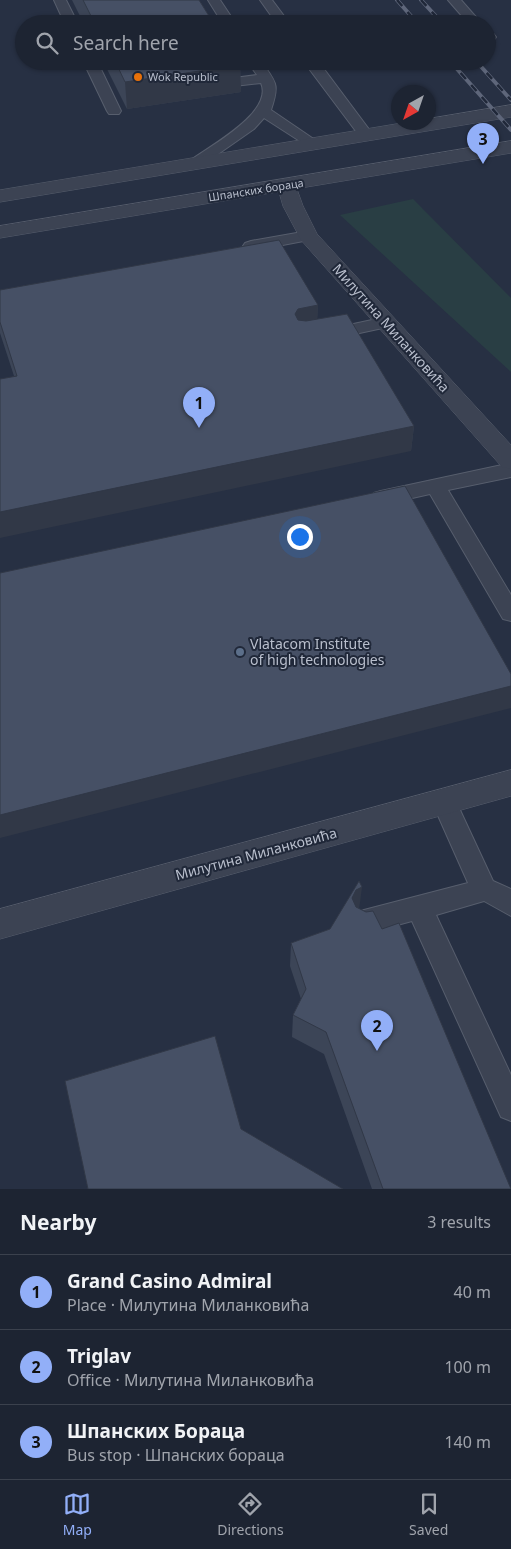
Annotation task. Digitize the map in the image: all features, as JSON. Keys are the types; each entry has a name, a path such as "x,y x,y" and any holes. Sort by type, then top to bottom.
{"street":[{"path":"0,196 511,111"},
{"name":"Шпанских бораца","path":"0,232 511,147"},
{"name":"Милутина Миланковића","path":"287,185 293,206 308,236 511,461"},
{"name":"Милутина Миланковића","path":"0,924 511,783"}],"lane":[{"path":"60,0 68,15"},
{"path":"214,0 224,15"},
{"path":"266,0 277,15"},
{"path":"454,0 468,15"},
{"path":"96,70 114,100"},
{"path":"196,163 250,126 263,111 269,95 270,85 260,70 232,79"},
{"path":"321,70 366,135"},
{"path":"263,111 314,144"},
{"path":"231,250 308,236"},
{"path":"314,337 386,322"},
{"path":"358,503 511,470"},
{"path":"435,486 511,613"},
{"path":"444,802 484,890"},
{"path":"364,922 484,890 497,894 511,904"},
{"path":"420,908 511,1107"}],"green space":[{"path":"413,199 511,298 511,372 340,215"}],"building":[{"path":"83,0 199,0 208,15 90,15"},
{"path":"119,70 206,70 125,82"},
{"path":"279,240 318,305 298,309 295,314 298,320 306,321 347,314 414,426 0,512 0,379 17,376 0,322 0,290"},
{"name":"Vlatacom Institute of high technologies","path":"405,486 511,674 511,686 0,815 0,573"},
{"path":"359,881 362,887 356,890 352,898 356,907 366,912 373,911 382,929 399,923 511,1189 383,1189 326,1032 293,1015 306,989 291,943 330,929"},
{"path":"215,1036 241,1129 343,1189 88,1189 65,1081"}],"railway":[{"path":"397,0 410,15"},
{"path":"421,0 435,15"},
{"path":"458,70 511,130"},
{"path":"484,70 511,100"}],"place":[{"name":"Wok Republic","path":"138,77"},
{"name":"Шпанских Бораца","path":"483,164"},
{"name":"Grand Casino Admiral","path":"199,428"},
{"name":"Vlatacom Institute of high technologies","path":"240,652"},
{"name":"Triglav","path":"377,1051"}]}
